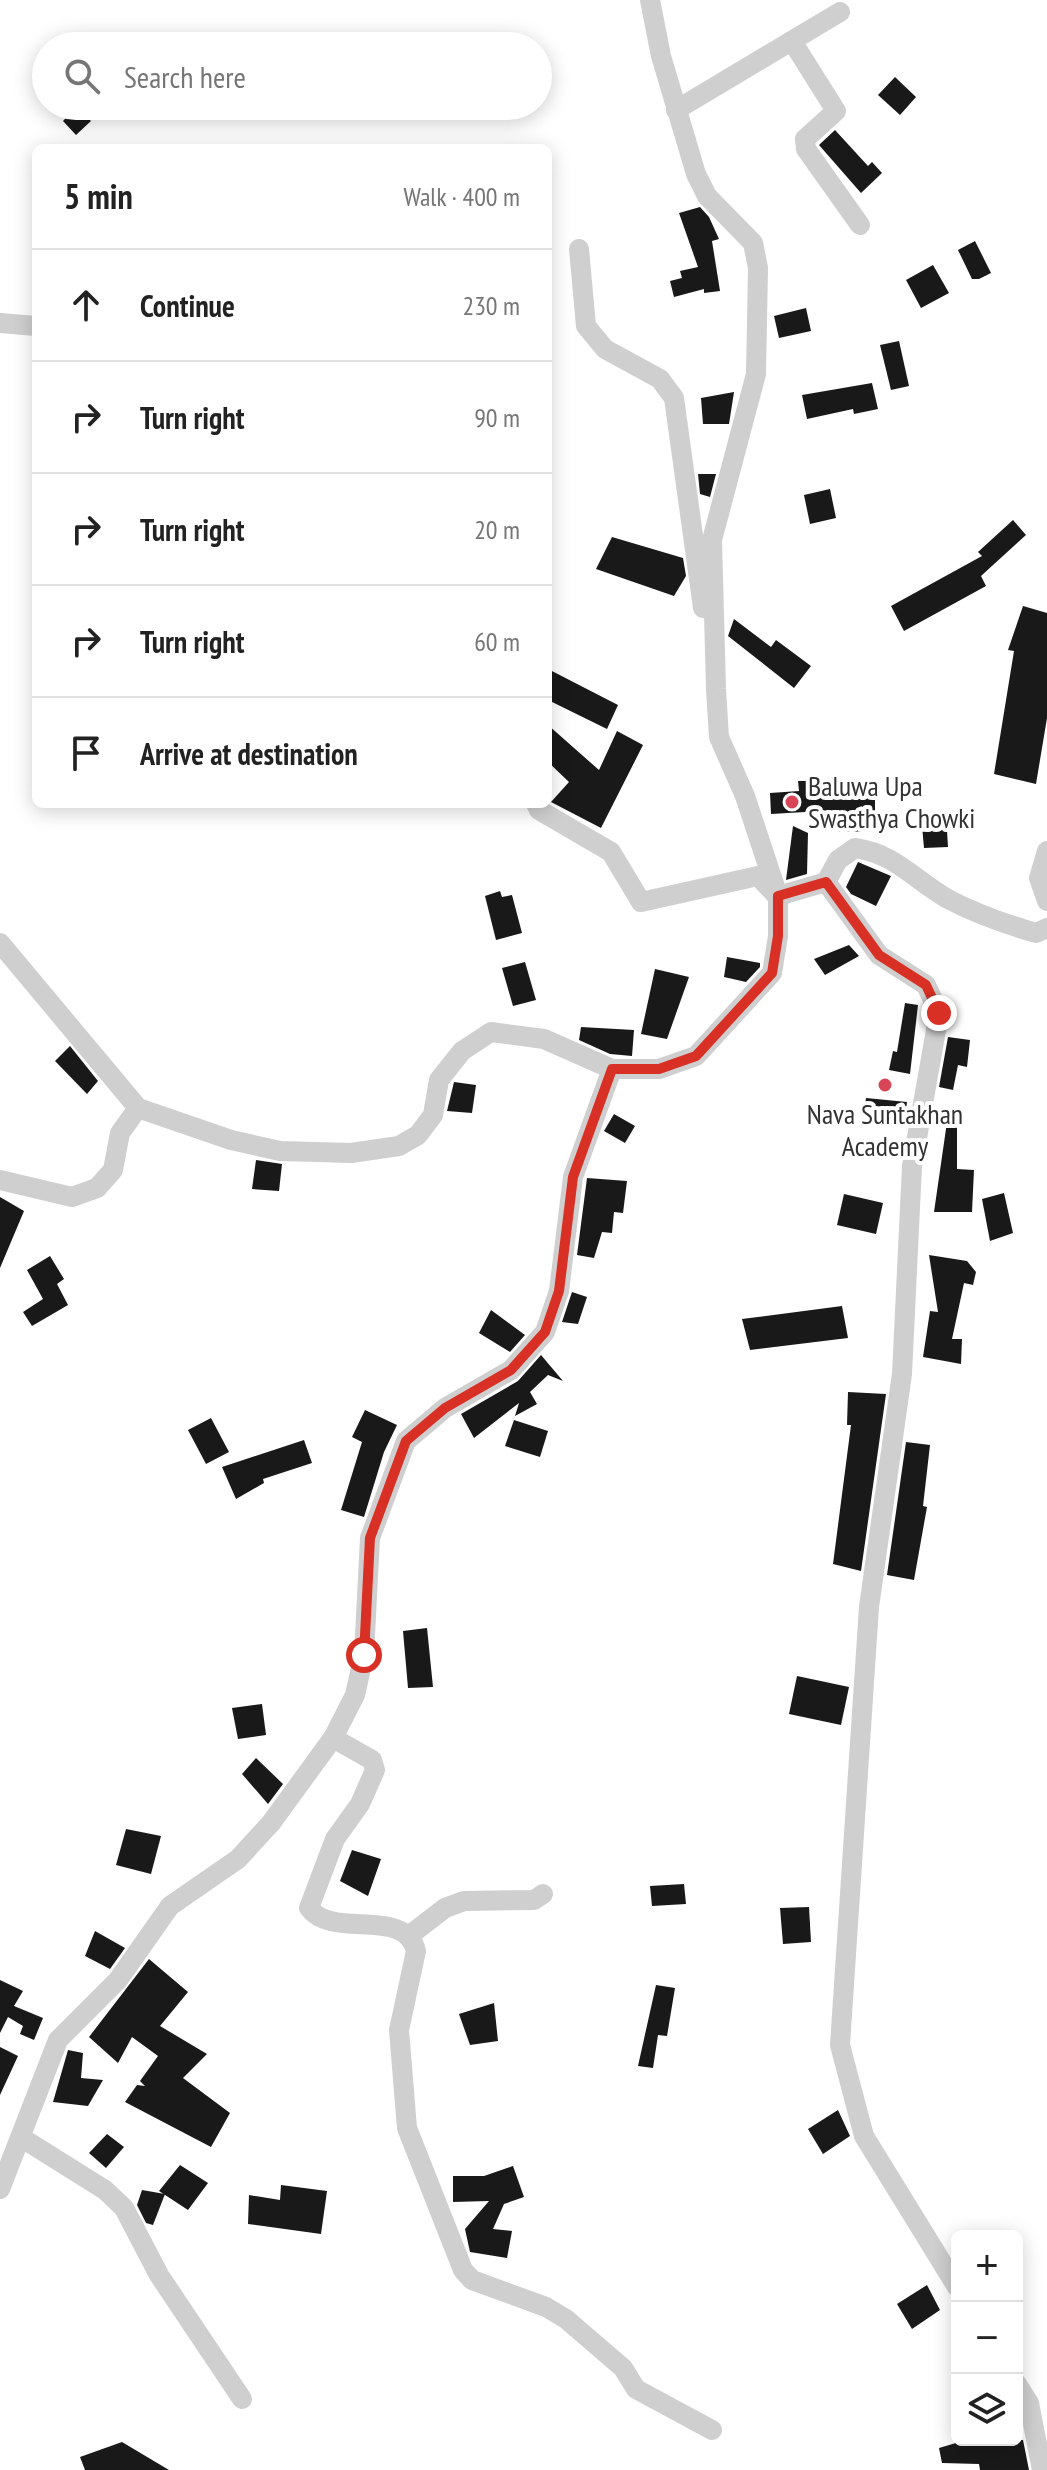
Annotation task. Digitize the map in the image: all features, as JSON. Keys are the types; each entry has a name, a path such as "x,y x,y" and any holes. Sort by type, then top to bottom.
{"street":[{"path":"0,943 138,1108 231,1140 280,1151 351,1153 399,1146 418,1135 433,1115 439,1080 462,1051 491,1032 544,1039 612,1069 659,1069 696,1056 772,973 778,936 778,896 745,796 719,737 712,540 718,505 756,374 758,268 753,243 707,196 696,174 676,110 650,0"},
{"path":"676,110 840,12"},
{"path":"792,41 836,111 805,139 806,149 860,225"},
{"path":"579,249 586,326 605,349 660,379 674,398 703,610 715,646"},
{"path":"0,323 32,326"},
{"path":"538,808 611,852 641,902 758,876 778,896"},
{"path":"778,896 826,882 838,860 855,848 879,852 978,915 1036,933 1047,928"},
{"path":"1047,851 1039,878 1047,901"},
{"path":"826,882 879,955 926,985 939,1013 912,1166 902,1374 869,1607 840,2045 864,2136 951,2277"},
{"path":"0,2189 22,2138 38,2084 58,2040 118,1980 170,1906 238,1859 271,1823 333,1738 355,1695 364,1655 370,1538 406,1441 445,1408 511,1370 545,1332 559,1291 573,1177 612,1069"},
{"path":"0,1180 72,1197 97,1188 113,1170 120,1133 138,1108"},
{"path":"333,1738 372,1760 374,1779 335,1839 309,1908 315,1915 327,1920 402,1930 410,1935 416,1951 399,2019 398,2046 407,2128 463,2270 472,2280 546,2307 566,2319 623,2368 636,2389 712,2430"},
{"path":"410,1935 445,1908 464,1901 519,1902 534,1900 543,1894"},
{"path":"22,2138 94,2183 124,2208 159,2275 242,2399"},
{"path":"1023,2394 1029,2403 1042,2470"}],"building":[{"path":"895,77 916,97 900,115 878,95"},
{"path":"90,120 91,121 76,135 63,121"},
{"path":"835,130 868,166 872,162 882,173 861,193 819,145"},
{"path":"700,207 709,217 719,239 712,241 720,291 704,293 704,289 674,297 670,281 682,278 680,271 698,267 679,213"},
{"path":"975,241 991,273 979,279 972,279 958,250"},
{"path":"933,265 949,293 921,308 906,280"},
{"path":"806,308 811,331 779,338 774,316"},
{"path":"899,341 909,386 891,390 880,345"},
{"path":"872,383 878,409 854,414 853,409 807,419 802,395"},
{"path":"734,392 729,424 703,424 701,398"},
{"path":"698,474 716,474 710,497 700,494"},
{"path":"830,489 836,518 810,524 804,495"},
{"path":"1013,520 1026,535 981,576 986,586 904,631 891,606 982,556 978,552"},
{"path":"612,537 683,558 686,576 674,596 596,569"},
{"path":"1023,606 1047,613 1047,718 1036,784 994,774 1014,651 1008,650"},
{"path":"734,619 771,647 776,640 811,666 794,688 728,636"},
{"path":"552,671 618,705 607,729 552,702"},
{"path":"552,729 599,770 617,731 643,745 601,828 552,803 569,782 552,766"},
{"path":"875,780 875,831 839,832 839,810 771,814 770,793 799,791 798,781"},
{"path":"946,814 948,847 924,848 921,815"},
{"path":"793,826 808,833 807,874 786,880"},
{"path":"858,862 891,876 876,906 851,894 846,887"},
{"path":"500,891 502,897 512,895 522,933 496,940 485,896"},
{"path":"849,945 859,956 825,975 814,959"},
{"path":"727,957 760,963 760,967 746,982 724,977"},
{"path":"525,962 536,1000 513,1006 502,968"},
{"path":"655,969 689,977 667,1039 641,1034"},
{"path":"905,1003 918,1005 910,1074 889,1070 893,1051 897,1052"},
{"path":"581,1027 634,1030 632,1056 610,1054 579,1040"},
{"path":"948,1037 970,1040 967,1067 958,1065 953,1090 939,1087"},
{"path":"70,1046 98,1081 87,1094 55,1061"},
{"path":"454,1082 476,1085 472,1113 447,1111"},
{"path":"866,1098 907,1102 905,1118 864,1113"},
{"path":"614,1114 635,1126 625,1143 604,1131"},
{"path":"947,1122 957,1122 957,1169 974,1170 972,1212 934,1212"},
{"path":"256,1160 282,1164 279,1191 252,1189"},
{"path":"587,1178 627,1181 623,1213 614,1212 612,1233 602,1232 594,1258 577,1255"},
{"path":"1004,1193 1013,1233 990,1241 982,1199"},
{"path":"844,1194 883,1203 876,1234 837,1225"},
{"path":"0,1197 24,1211 0,1268"},
{"path":"929,1255 967,1261 976,1272 973,1285 964,1283 952,1339 962,1339 961,1364 923,1357 930,1311 938,1312"},
{"path":"50,1256 64,1279 57,1284 68,1305 32,1326 23,1312 43,1299 27,1270"},
{"path":"572,1292 587,1297 578,1324 562,1322"},
{"path":"842,1306 848,1338 750,1350 742,1319"},
{"path":"491,1310 525,1335 510,1352 479,1333"},
{"path":"541,1355 563,1381 548,1375 530,1392 537,1404 515,1416 519,1403 474,1438 461,1414 518,1381"},
{"path":"848,1392 886,1394 861,1571 833,1564 851,1425 847,1425"},
{"path":"365,1410 397,1425 384,1452 364,1517 341,1510 362,1442 352,1437"},
{"path":"211,1418 229,1452 206,1464 188,1430"},
{"path":"514,1420 548,1431 540,1457 505,1446"},
{"path":"304,1440 312,1463 263,1479 264,1483 236,1499 222,1467"},
{"path":"906,1442 930,1445 923,1506 927,1507 914,1580 887,1575"},
{"path":"427,1628 433,1687 408,1688 403,1631"},
{"path":"797,1676 849,1687 841,1725 789,1714"},
{"path":"262,1704 266,1735 238,1739 232,1708"},
{"path":"256,1758 283,1784 268,1804 242,1774"},
{"path":"126,1829 161,1836 151,1874 116,1865"},
{"path":"352,1850 381,1859 368,1896 340,1881"},
{"path":"684,1884 686,1904 652,1906 650,1886"},
{"path":"809,1907 811,1942 783,1944 780,1908"},
{"path":"95,1931 125,1948 110,1969 85,1956"},
{"path":"149,1959 188,1992 160,2026 207,2054 183,2078 230,2113 211,2147 125,2102 137,2085 145,2086 140,2081 158,2056 132,2037 118,2063 89,2037"},
{"path":"0,1980 23,1991 14,2006 43,2018 34,2040 20,2034 23,2026 8,2017 0,2033"},
{"path":"656,1985 675,1988 667,2036 658,2035 653,2068 638,2066"},
{"path":"494,2003 498,2041 470,2045 459,2014"},
{"path":"0,2047 18,2056 0,2095"},
{"path":"68,2050 83,2053 81,2078 103,2080 88,2106 53,2102"},
{"path":"838,2110 850,2136 823,2154 808,2129"},
{"path":"107,2134 124,2147 106,2168 89,2153"},
{"path":"180,2165 208,2183 188,2210 159,2191"},
{"path":"513,2166 524,2197 504,2204 493,2229 512,2231 507,2258 470,2252 465,2229 489,2201 453,2202 453,2176 484,2176"},
{"path":"281,2185 327,2191 321,2234 248,2224 249,2195 280,2200"},
{"path":"142,2190 165,2194 153,2225 146,2223 137,2205"},
{"path":"927,2285 940,2310 912,2329 897,2304"},
{"path":"1023,2440 1029,2470 980,2470 979,2464 942,2463 939,2448 951,2444 1023,2446"},
{"path":"122,2442 169,2470 85,2470 80,2457"}],"place":[{"name":"Baluwa Upa Swasthya Chowki","path":"792,802"},
{"name":"Nava Suntakhan Academy","path":"885,1085"}],"route":[{"path":"364,1655 370,1538 406,1441 445,1408 511,1370 545,1332 559,1291 573,1177 612,1069 659,1069 696,1056 772,973 778,936 778,896 826,882 879,955 926,985 939,1013"}]}
